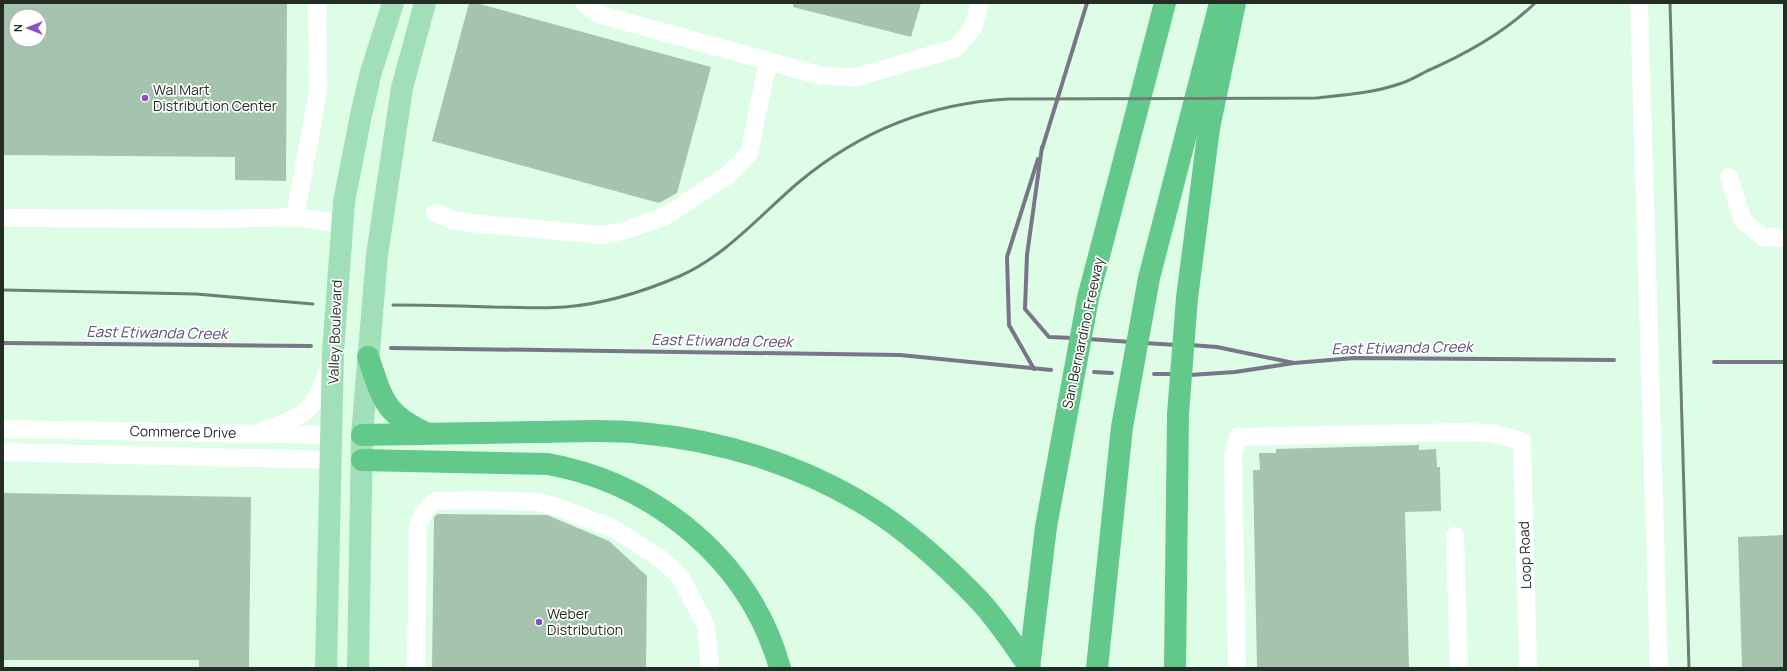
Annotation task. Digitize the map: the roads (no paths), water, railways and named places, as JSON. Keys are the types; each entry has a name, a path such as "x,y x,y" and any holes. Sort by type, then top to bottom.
{"highway":[{"name":"San Bernardino Freeway","path":"1030,668 1032,631 1046,527 1088,298 1165,3"},
{"path":"1174,668 1178,414 1186,298 1209,128 1211,71 1220,3"},
{"path":"1097,668 1122,427 1149,278 1187,127 1211,71 1235,3"},
{"path":"368,357 374,399 408,425 427,434"},
{"path":"362,436 599,431 641,433 710,443 746,453 816,478 870,508 924,548 979,600 1009,637 1030,668"},
{"path":"362,460 548,464 572,468 616,484 670,514 698,538 731,570 757,609 774,646 780,668"}],"main road":[{"name":"Valley Boulevard","path":"326,668 331,436 325,398 333,354 342,224 346,188 361,115 371,72 393,3"},
{"path":"368,357 377,255 402,88 424,3"},
{"path":"358,668 362,436 374,399"},
{"name":"Commerce Drive","path":"331,436 362,436"},
{"name":"Commerce Drive","path":"331,460 362,460"}],"street":[{"path":"295,217 318,92 317,3"},
{"path":"584,3 598,14 822,76 857,78 956,48 973,28 980,3"},
{"path":"1639,3 1659,668"},
{"path":"435,213 454,220 470,223 602,235 626,230 665,216 727,176 749,154 768,61"},
{"path":"1730,177 1743,222 1763,237 1784,238"},
{"path":"3,218 223,219 295,217 342,224"},
{"path":"254,433 296,419 325,398"},
{"name":"Commerce Drive","path":"3,429 254,433 331,436"},
{"name":"Loop Road","path":"1237,668 1233,456 1238,437 1491,433 1522,441 1528,668"},
{"name":"Commerce Drive","path":"3,452 331,460"},
{"path":"416,668 418,526 424,512 435,501 453,500 540,502 563,509 614,529 660,558 681,578 706,626 710,668"},
{"path":"1455,536 1459,668"}],"waterway":[{"path":"1042,149 1087,3"},
{"path":"1042,147 1027,255 1025,309 1049,337 1073,338"},
{"path":"1034,369 1009,325 1007,257 1038,159"},
{"path":"1088,339 1131,342"},
{"name":"East Etiwanda Creek","path":"3,343 311,346"},
{"path":"1144,343 1177,345"},
{"path":"1190,345 1217,347 1294,363"},
{"name":"East Etiwanda Creek","path":"391,348 900,355 1051,370"},
{"name":"East Etiwanda Creek","path":"1190,375 1235,372 1294,363 1354,358 1614,360"},
{"name":"East Etiwanda Creek","path":"1714,362 1784,362"},
{"name":"East Etiwanda Creek","path":"1094,372 1112,373"},
{"name":"East Etiwanda Creek","path":"1154,374 1170,374"}],"railway":[{"path":"393,305 556,308 609,300 667,282 697,267 728,246 799,182 822,164 846,148 871,135 897,123 924,114 951,107 1009,99 1315,98 1348,95 1392,86 1412,79 1484,42 1511,24 1535,3"},
{"path":"1670,3 1689,668"},
{"path":"3,290 196,294 313,304"}],"place":[{"name":"Wal Mart Distribution Center","path":"145,98"},
{"name":"Weber Distribution","path":"539,622"}]}
